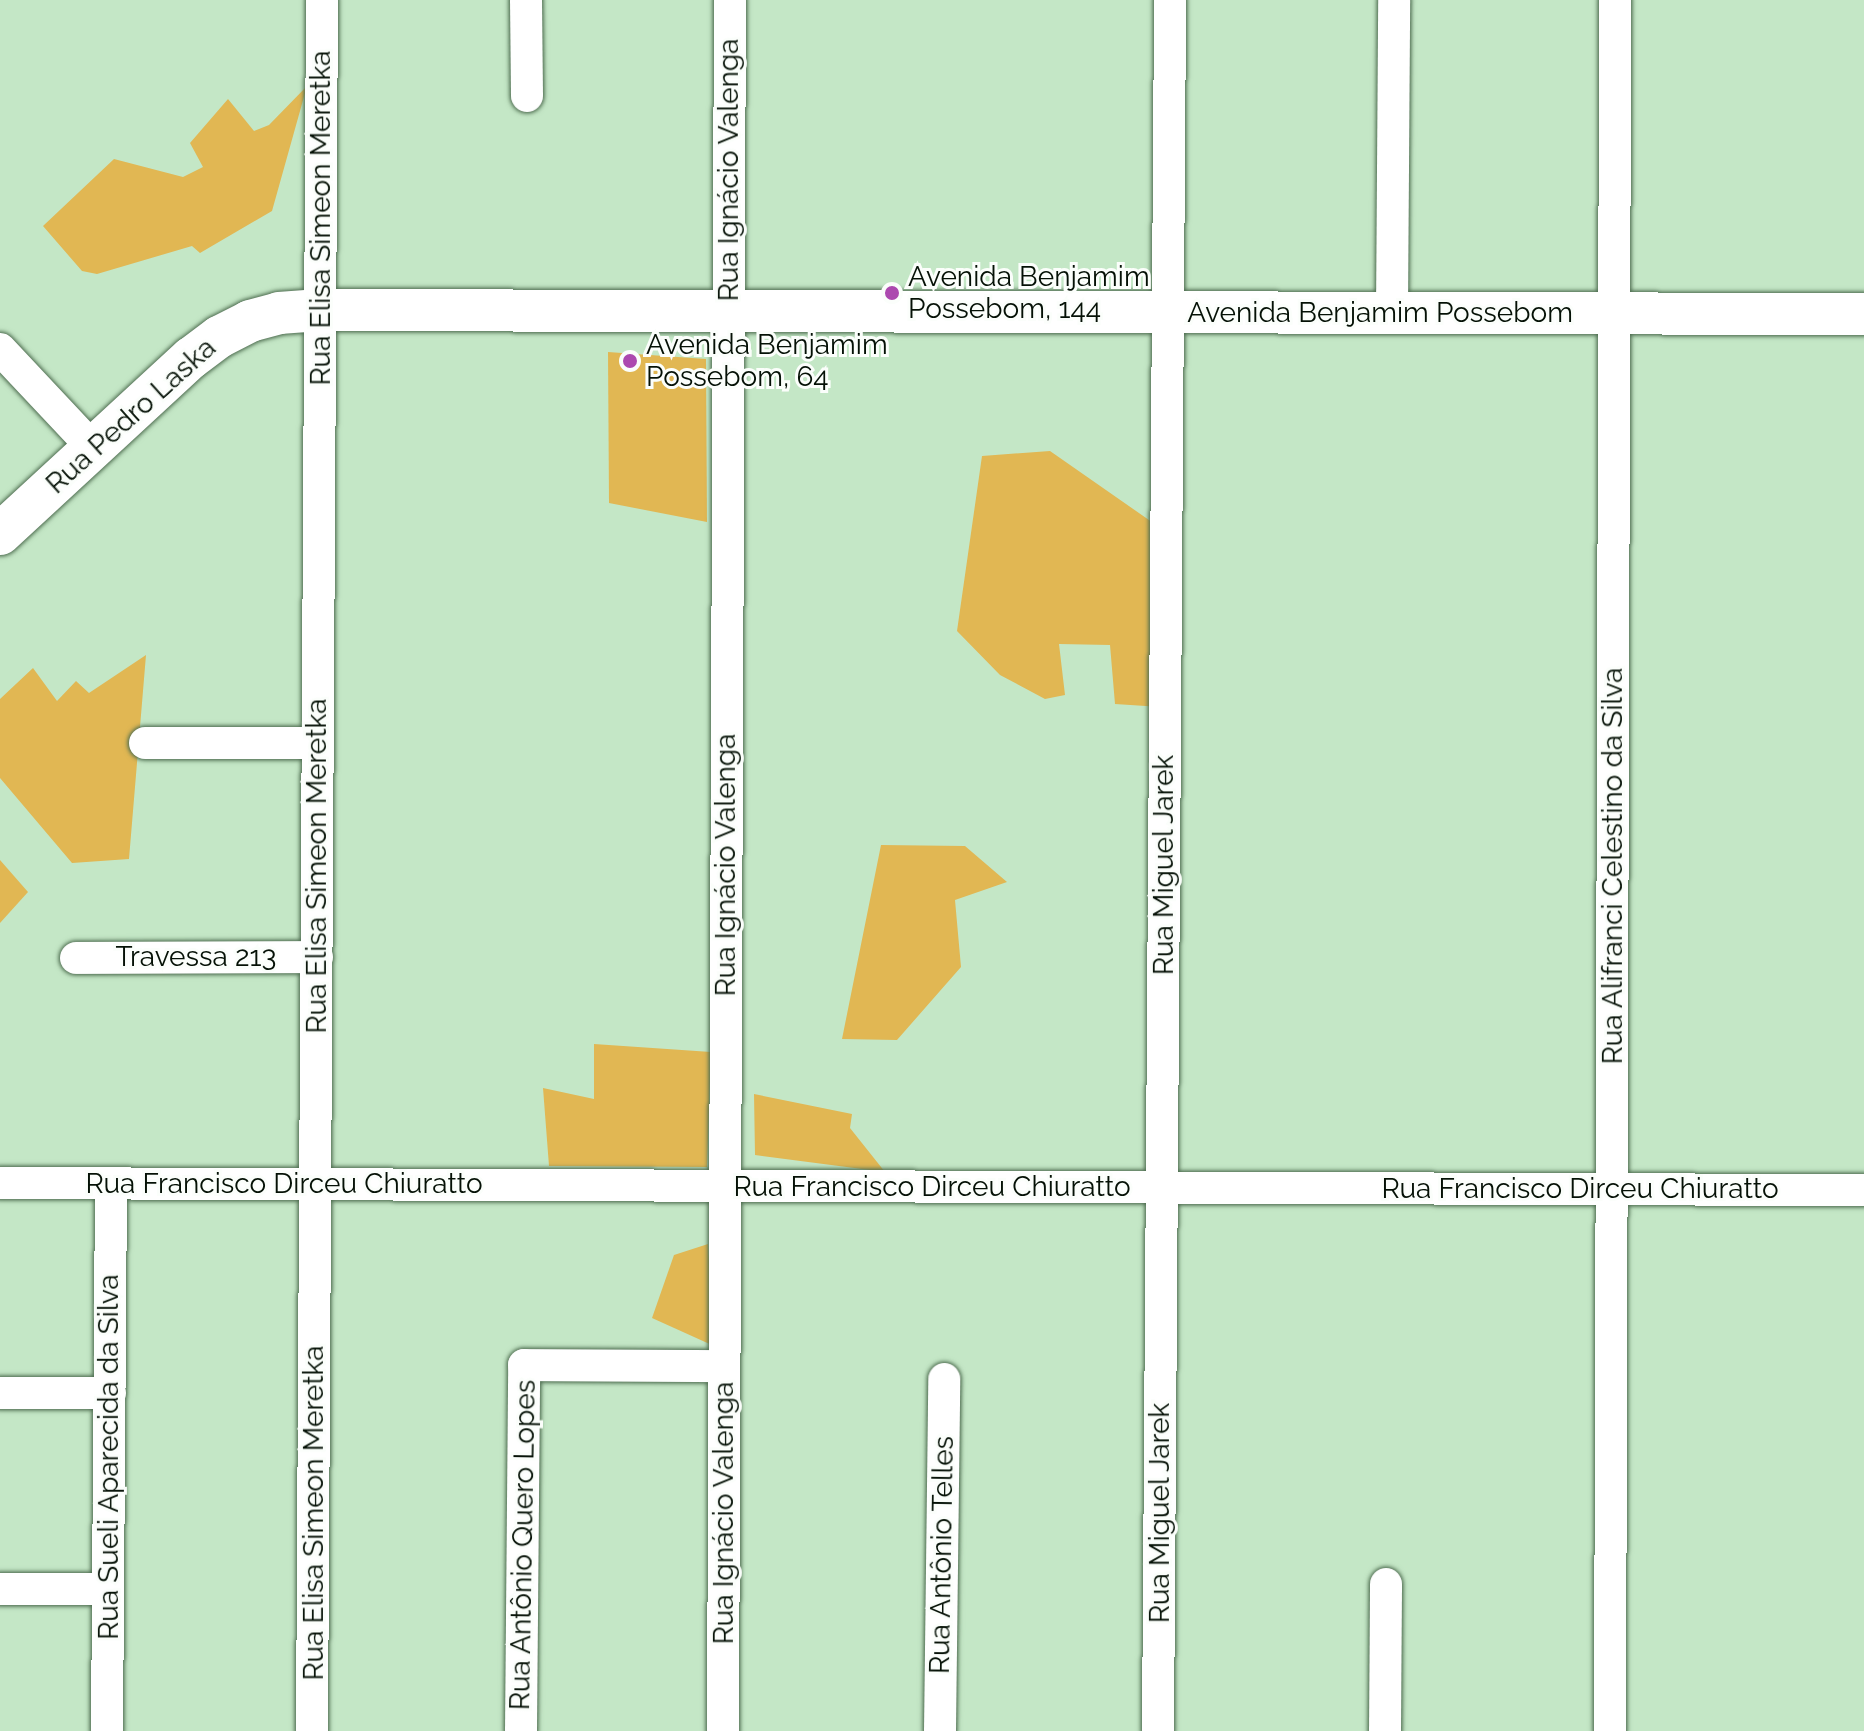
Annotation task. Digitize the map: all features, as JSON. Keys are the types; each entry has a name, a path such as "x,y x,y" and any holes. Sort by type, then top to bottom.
{"street":[{"name":"Rua Elisa Simeon Meretka","path":"312,1731 322,0"},
{"path":"526,0 527,96"},
{"name":"Rua Ignácio Valenga","path":"723,1731 730,0"},
{"name":"Rua Miguel Jarek","path":"1158,1731 1170,0"},
{"path":"1392,313 1394,0"},
{"name":"Rua Alifranci Celestino da Silva","path":"1610,1731 1615,0"},
{"name":"Avenida Benjamim Possebom","path":"320,310 1864,314"},
{"name":"Rua Pedro Laska","path":"0,534 219,337 250,321 279,313 320,310"},
{"path":"0,349 93,448"},
{"path":"145,743 318,743"},
{"name":"Travessa 213","path":"76,958 317,957"},
{"name":"Rua Francisco Dirceu Chiuratto","path":"0,1183 1864,1190"},
{"name":"Rua Sueli Aparecida da Silva","path":"107,1731 111,1184"},
{"name":"Rua Antônio Quero Lopes","path":"521,1731 524,1365 724,1366"},
{"name":"Rua Antônio Telles","path":"940,1731 944,1379"},
{"path":"0,1393 110,1393"},
{"path":"1385,1731 1386,1584"},
{"path":"0,1589 108,1589"}],"shaded area":[{"path":"307,86 272,211 200,253 192,246 97,274 82,271 43,226 114,159 183,177 203,167 190,143 228,99 254,131 269,125"},
{"path":"608,352 706,359 707,522 609,503"},
{"path":"1050,451 1159,527 1161,707 1115,704 1110,645 1059,644 1065,695 1045,699 1000,675 957,631 982,456"},
{"path":"146,655 129,859 72,863 0,778 0,699 33,668 57,701 76,681 89,693"},
{"path":"881,845 965,846 1007,882 955,900 961,967 897,1040 842,1039"},
{"path":"0,860 28,892 0,923"},
{"path":"594,1044 711,1052 707,1167 549,1166 543,1088 594,1099"},
{"path":"754,1094 852,1114 850,1128 885,1172 755,1155"},
{"path":"708,1244 714,1346 652,1318 674,1255"}],"place":[{"name":"Avenida Benjamim Possebom, 144","path":"892,293"},
{"name":"Avenida Benjamim Possebom, 64","path":"630,361"}]}
